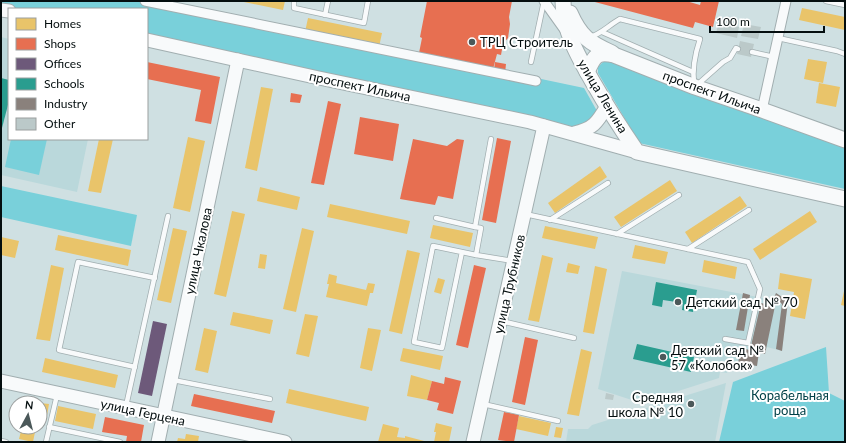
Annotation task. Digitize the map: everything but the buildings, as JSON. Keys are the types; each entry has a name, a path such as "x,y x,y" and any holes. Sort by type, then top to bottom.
{"main road":[{"name":"улица Ленина","path":"564,1 564,18 571,39 587,72 637,152"},
{"name":"улица Ленина","path":"564,1 574,23 586,39 593,45 614,55"},
{"name":"проспект Ильича","path":"587,72 594,58 604,53 614,55 695,87 845,140"},
{"name":"проспект Ильича","path":"637,152 845,200"}],"street":[{"path":"145,1 536,81"},
{"name":"улица Ленина","path":"544,1 571,39"},
{"path":"762,110 786,1"},
{"name":"проспект Ильича","path":"148,40 544,126 574,133 637,152"},
{"name":"улица Чкалова","path":"158,442 238,60"},
{"path":"574,133 586,130 598,122 607,106"},
{"name":"улица Трубников","path":"473,442 544,126"},
{"name":"улица Герцена","path":"1,381 285,442"}],"lane":[{"path":"294,1 294,8 364,22 368,1"},
{"path":"325,14 328,1"},
{"path":"531,62 544,1"},
{"path":"826,1 845,5"},
{"path":"586,39 597,36 620,19 700,39 695,53 693,72 695,87"},
{"path":"602,32 693,72"},
{"path":"778,38 838,51 845,54"},
{"path":"695,87 723,62 730,58 736,48 738,49"},
{"path":"752,52 774,57"},
{"path":"475,227 491,139"},
{"path":"550,220 608,183"},
{"path":"617,234 679,195"},
{"path":"688,250 749,210"},
{"path":"525,214 748,262 760,290 748,343 725,339"},
{"path":"126,408 168,216"},
{"path":"436,218 481,228 476,255"},
{"path":"462,252 442,348 414,342 433,246 514,261"},
{"path":"135,367 59,350 78,262 155,278"},
{"path":"501,321 574,338"},
{"path":"171,379 270,399"},
{"path":"46,442 57,393"},
{"path":"482,404 558,421"},
{"path":"49,427 120,442"},
{"path":"1,441 6,442"}],"shaded area":[{"path":"1,37 8,39 8,140 88,140 77,192 1,175"},
{"path":"622,271 773,300 776,293 788,301 782,351 767,347 765,354 759,352 757,366 730,361 727,373 720,372 719,378 641,403 598,389"},
{"name":"Средняя школа № 10","path":"726,383 715,442 566,442 568,429 588,429 592,425"}],"green space":[{"path":"1,1 155,1 419,53 584,88 597,111 594,120 574,128 148,37 148,8 12,8 1,6"},
{"path":"606,59 845,147 845,189 639,143 598,73 598,67"},
{"path":"11,140 47,140 39,175 5,167"},
{"path":"1,186 137,215 131,246 1,217"},
{"name":"Корабельная роща","path":"826,347 829,393 845,401 845,442 719,442 733,382"}],"place":[{"name":"ТРЦ Строитель","path":"472,42"},
{"name":"Детский сад № 70","path":"678,302"},
{"name":"Детский сад № 57 «Колобок»","path":"663,357"},
{"name":"Средняя школа № 10","path":"691,404"}]}
